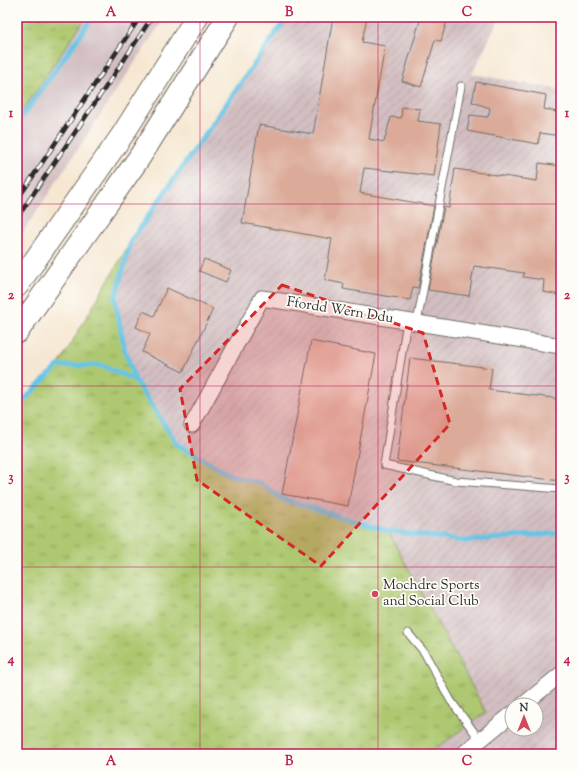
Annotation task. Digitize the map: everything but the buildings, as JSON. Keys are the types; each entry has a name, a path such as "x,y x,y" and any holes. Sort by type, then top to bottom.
{"highway":[{"path":"17,286 123,134 197,17"},
{"path":"17,332 140,158 228,17"}],"street":[{"name":"Ffordd Wern Ddu","path":"192,425 262,298 561,346"},
{"path":"533,697 561,674"},
{"path":"465,754 504,720"}],"lane":[{"path":"461,86 384,465 456,481 561,489"},
{"path":"408,633 424,652 451,701 480,740"}],"highlighted area":[{"path":"282,285 423,333 450,424 321,566 197,480 180,389"}],"shaded area":[{"path":"86,17 165,17 17,241 17,119"},
{"path":"287,17 500,17 472,74 561,90 561,754 428,754 452,736 388,531 282,499 260,483 230,475 177,444 135,380 125,351 115,299 131,241"}],"green space":[{"path":"17,17 86,17 17,119"},
{"path":"131,241 115,298 125,351 135,380 177,444 230,475 260,483 282,499 388,531 486,712 428,754 17,754 17,407 58,366"}],"waterway":[{"path":"17,124 93,17"},
{"path":"287,17 131,241 115,299 125,351 135,380 177,444 230,475 260,483 282,499 388,531 465,541 561,533"},
{"path":"17,407 58,366 101,365 135,380"}],"railway":[{"path":"17,200 140,17"},
{"path":"17,218 152,17"}],"place":[{"name":"Mochdre Sports and Social Club","path":"375,594"}]}
